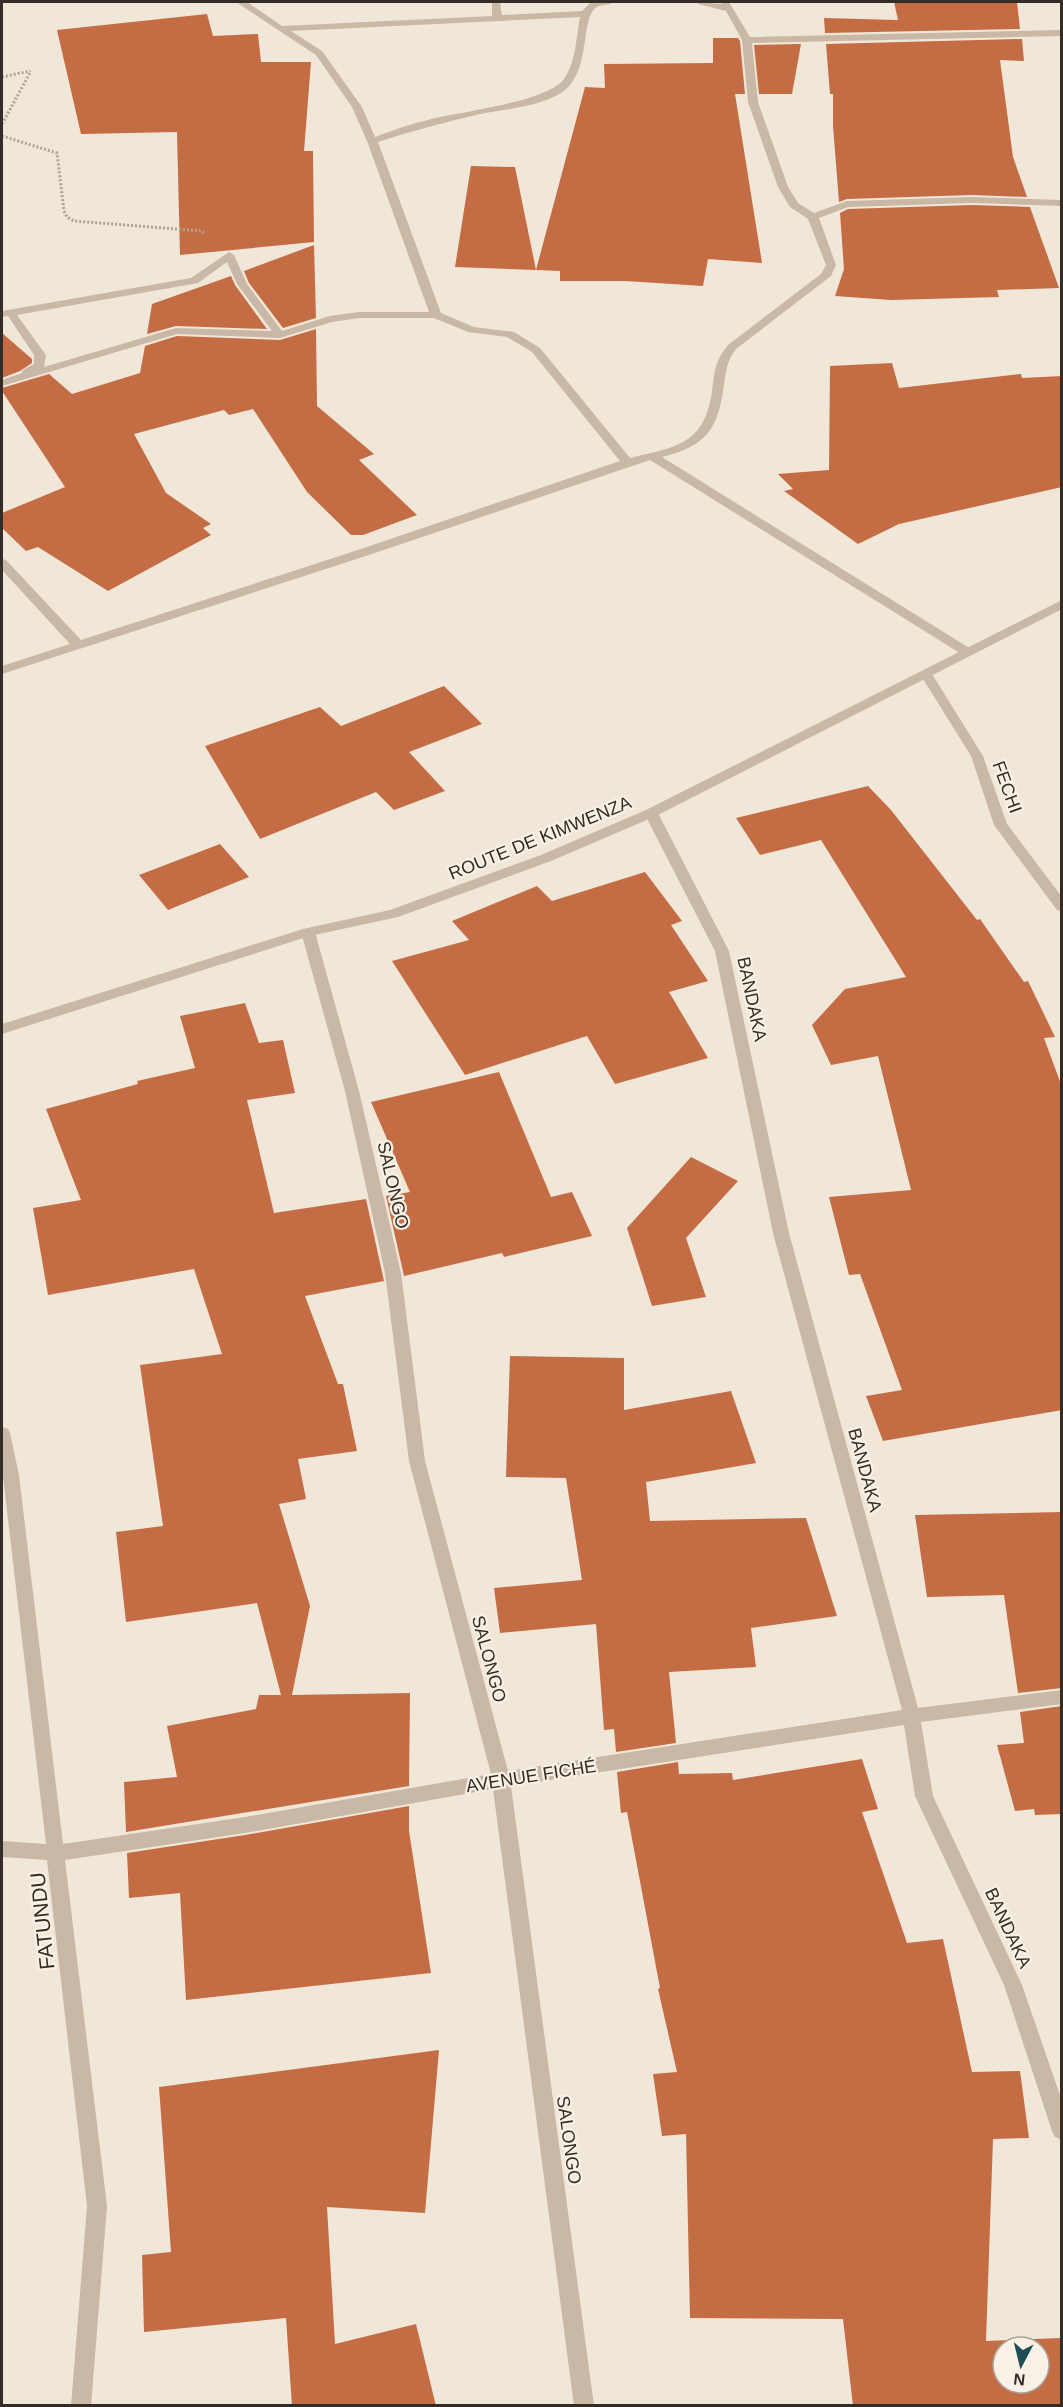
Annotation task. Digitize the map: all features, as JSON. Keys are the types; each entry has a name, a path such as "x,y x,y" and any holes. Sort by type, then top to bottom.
{"street":[{"path":"241,2 280,30 319,53 357,107 372,141 436,315"},
{"path":"496,2 497,17"},
{"path":"372,141 426,123 536,99 557,91 567,82 577,65 585,14 594,4 607,2"},
{"path":"2,670 365,552 627,462 654,457 694,441 709,424 716,400 722,360 732,347 826,276 831,265 813,217 794,205 783,187 753,102 747,40 727,5 701,2"},
{"path":"280,30 585,14"},
{"path":"747,40 1062,33"},
{"path":"813,217 847,204 972,200 1062,203"},
{"path":"5,313 194,281 230,255 242,284 280,335"},
{"path":"2,383 39,366 40,355 5,313"},
{"path":"14,378 176,331 280,335 330,319 359,315 436,315 472,330 510,334 536,350 554,369 627,462"},
{"path":"654,457 967,652"},
{"path":"2,563 77,644"},
{"name":"ROUTE DE KIMWENZA","path":"2,1029 308,932 393,914 546,858 651,813 1062,604"},
{"name":"FECHI","path":"926,674 977,756 1001,825 1062,908"},
{"name":"BANDAKA","path":"651,813 722,951 781,1233 912,1717 924,1796 1013,1985 1062,2131"},
{"name":"SALONGO","path":"308,932 352,1091 393,1273 417,1461 501,1780 584,2406"},
{"name":"FATUNDU","path":"2,1433 11,1475 97,2206 81,2406"},
{"name":"AVENUE FICHÉ","path":"2,1849 57,1853 245,1825 501,1780 912,1717 1062,1697"}],"path":[{"path":"2,77 31,71 2,124"},
{"path":"2,136 57,153 67,217 74,221 202,231 230,255"}],"building":[{"path":"894,2 1017,2 1020,29 825,33 824,18 898,20"},
{"path":"207,14 213,36 258,34 261,62 311,62 304,151 313,151 314,242 180,255 177,132 81,134 57,30"},
{"path":"713,38 738,38 740,41 745,94 735,94 762,263 708,259 703,286 625,281 560,281 560,271 536,270 585,87 605,88 604,64 713,63"},
{"path":"1022,39 1024,61 1000,60 1013,157 1027,197 972,195 847,199 839,202 833,94 830,94 826,44"},
{"path":"801,44 792,94 759,94 754,45"},
{"path":"471,166 515,167 536,270 455,267"},
{"path":"972,205 1030,207 1059,288 997,290 999,297 891,300 835,296 844,269 840,213 848,209"},
{"path":"314,245 316,318 283,328 249,283 244,271"},
{"path":"231,276 267,329 176,326 147,334 152,304"},
{"path":"316,329 317,406 374,454 359,460 417,515 363,535 351,535 307,492 253,409 229,415 224,410 134,434 166,493 211,524 203,528 211,535 108,591 38,547 26,551 2,528 2,513 65,487 2,388 49,374 72,394 140,373 145,346 177,336 280,340"},
{"path":"2,333 32,359 32,363 2,378"},
{"path":"892,363 899,388 1021,374 1022,378 1062,376 1062,487 899,524 858,544 784,491 793,489 778,474 829,470 830,366"},
{"path":"444,686 482,724 409,752 445,791 394,810 376,792 260,839 205,746 320,707 341,726"},
{"path":"868,786 891,810 977,920 980,919 1024,982 1028,981 1055,1037 1044,1038 1062,1087 1062,1410 883,1441 866,1396 902,1390 860,1274 849,1275 829,1197 911,1190 878,1056 831,1065 812,1025 845,989 906,977 821,840 760,855 736,818"},
{"path":"220,844 249,877 168,910 139,875"},
{"path":"645,872 682,921 671,925 708,981 669,992 708,1058 615,1084 587,1036 465,1075 392,961 469,940 452,921 537,886 552,901"},
{"path":"245,1003 259,1043 283,1040 295,1093 247,1100 274,1213 366,1199 384,1281 305,1296 338,1384 343,1384 357,1451 298,1459 306,1499 279,1504 310,1606 292,1695 410,1693 409,1786 126,1832 124,1782 177,1777 167,1726 256,1709 259,1695 281,1695 257,1603 126,1622 116,1532 163,1526 140,1365 222,1354 194,1269 48,1295 33,1208 81,1200 46,1109 138,1084 137,1081 195,1068 180,1016"},
{"path":"499,1072 551,1197 572,1192 592,1236 504,1257 502,1253 404,1276 386,1196 410,1192 371,1102"},
{"path":"691,1157 738,1181 686,1238 706,1297 652,1306 627,1228"},
{"path":"510,1356 624,1358 624,1410 731,1391 756,1463 646,1482 650,1521 806,1518 837,1616 751,1628 756,1667 669,1672 676,1743 616,1752 614,1729 604,1730 596,1624 500,1633 494,1588 582,1580 566,1478 506,1477"},
{"path":"1062,1512 1062,1688 1018,1693 1004,1595 927,1597 915,1515"},
{"path":"1062,1706 1062,1814 1035,1815 1034,1809 1015,1811 997,1745 1024,1743 1020,1712"},
{"path":"862,1759 878,1809 862,1812 907,1943 943,1939 972,2072 1020,2071 1029,2138 993,2139 986,2341 991,2341 991,2395 1051,2395 1051,2338 1062,2338 1062,2406 853,2406 843,2319 690,2318 686,2134 662,2136 653,2074 677,2072 658,1989 660,1988 627,1812 621,1813 617,1772 678,1762 679,1774 732,1773 733,1780"},
{"path":"409,1806 409,1831 431,1973 186,2000 180,1893 129,1898 127,1853"},
{"path":"439,2050 425,2213 327,2207 335,2344 416,2324 436,2406 292,2406 286,2318 144,2332 142,2255 171,2252 159,2087"}]}
